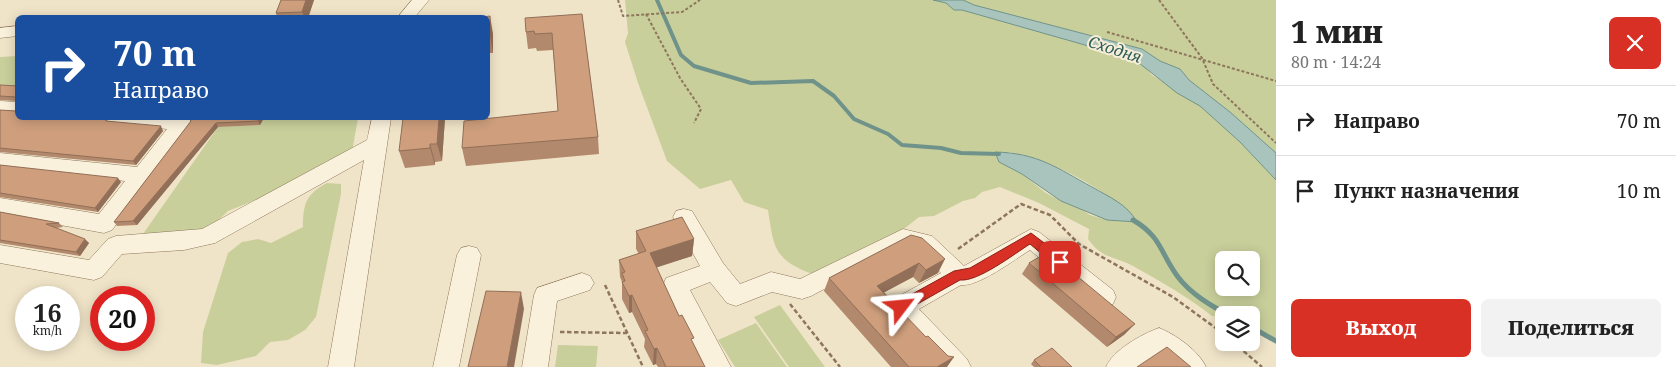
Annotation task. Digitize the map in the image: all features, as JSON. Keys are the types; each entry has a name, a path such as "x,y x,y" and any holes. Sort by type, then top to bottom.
{"street":[{"path":"408,15 421,0"},
{"path":"0,33 15,31"},
{"path":"0,107 15,108"},
{"path":"161,120 184,121"},
{"path":"341,367 381,120"},
{"path":"184,121 104,224 99,243 116,245 184,241 207,237 377,144"},
{"path":"0,160 141,175"},
{"path":"0,206 104,224"},
{"path":"684,217 716,270 736,296 772,282 802,289 904,238 924,242 958,275"},
{"path":"958,367 901,307 958,275 966,276 974,272 1031,238 1104,297"},
{"path":"0,254 94,270 116,245"},
{"path":"446,367 469,255"},
{"path":"716,270 675,285 718,367"},
{"path":"535,367 546,295 594,284"},
{"path":"1119,367 1159,339 1193,367"}],"path":[{"path":"618,0 622,7 623,16 682,12 700,0"},
{"path":"1158,0 1202,58 1213,84 1276,143"},
{"path":"647,14 680,78 701,109 694,123"},
{"path":"1107,32 1276,81"},
{"path":"594,284 627,333 644,367"},
{"path":"760,286 790,303 840,367"},
{"path":"540,332 627,333"},
{"path":"1243,351 1262,367"}],"green space":[{"path":"625,0 933,0 946,3 954,10 962,10 1134,59 1152,75 1200,106 1240,142 1276,180 1276,341 1260,332 1260,306 1215,306 1215,316 1212,316 1153,277 1099,251 1088,239 1089,229 1039,203 1000,187 982,192 975,198 963,201 934,216 919,217 895,236 812,274 799,269 778,251 772,234 768,210 744,202 731,180 700,189 667,161 625,42 628,33","holes":["1009,152 1061,169 1094,187 1110,198 1136,222 1107,220 1090,215 1076,206 1046,193 1022,174 999,162"]},
{"path":"963,0 1276,0 1276,153 1230,112 1189,80 1180,69 1160,61 1142,49 974,5"},
{"path":"15,56 15,90 0,89 0,57"},
{"path":"263,120 358,120 352,152 273,193 228,211 206,232 143,234 218,127 260,125"},
{"path":"327,183 341,184 341,194 316,317 305,330 288,340 270,342 256,356 217,365 201,363 203,332 228,253 242,242 258,239 271,243 303,227 307,200 314,191"},
{"path":"780,305 825,367 789,367 754,317"},
{"path":"756,323 787,367 735,367 718,340"},
{"path":"558,345 598,346 596,367 555,367"}],"water":[{"name":"Сходня","path":"933,0 963,0 974,5 1142,49 1160,61 1180,69 1189,80 1230,112 1276,153 1276,180 1240,142 1200,106 1177,93 1134,59 962,10 954,10 946,3"},
{"path":"995,152 1023,155 1057,168 1117,202 1128,210 1137,222 1107,220 1061,201 1022,174 999,162"}],"building":[{"path":"281,0 306,0 302,12 276,13"},
{"path":"582,14 598,137 462,148 464,121 490,120 490,118 558,111 552,33 535,34 534,31 526,32 525,18"},
{"path":"0,85 15,86 15,97 0,96"},
{"path":"0,110 15,111 15,120 105,120 161,126 133,161 0,148"},
{"path":"259,120 216,123 133,221 114,222 191,121"},
{"path":"403,120 439,120 437,144 430,144 430,148 399,151"},
{"path":"0,165 118,178 95,208 0,193"},
{"path":"0,212 59,223 46,224 85,239 76,252 0,240"},
{"path":"682,217 694,239 650,253 679,316 682,315 694,338 691,339 705,367 666,367 657,348 654,349 645,331 648,330 632,295 629,296 622,282 625,281 622,273 625,272 619,260 646,251 636,231"},
{"path":"911,235 922,238 945,259 926,270 919,263 877,286 926,337 928,336 948,356 954,357 937,367 909,367 829,278"},
{"path":"1048,252 1135,324 1116,337 1029,263"},
{"path":"486,291 521,292 507,367 468,367"},
{"path":"1167,347 1191,367 1137,367"},
{"path":"1052,348 1072,367 1041,367 1034,360"}],"waterway":[{"path":"657,0 681,55 694,66 751,83 813,81 834,96 854,119 888,134 902,145 941,148 961,153 999,154"},
{"path":"1133,220 1143,226 1155,239 1183,283 1201,299 1215,308"},
{"path":"1260,332 1276,341"}],"route":[{"path":"901,307 958,275 966,276 974,272 1031,238 1060,262"}]}
